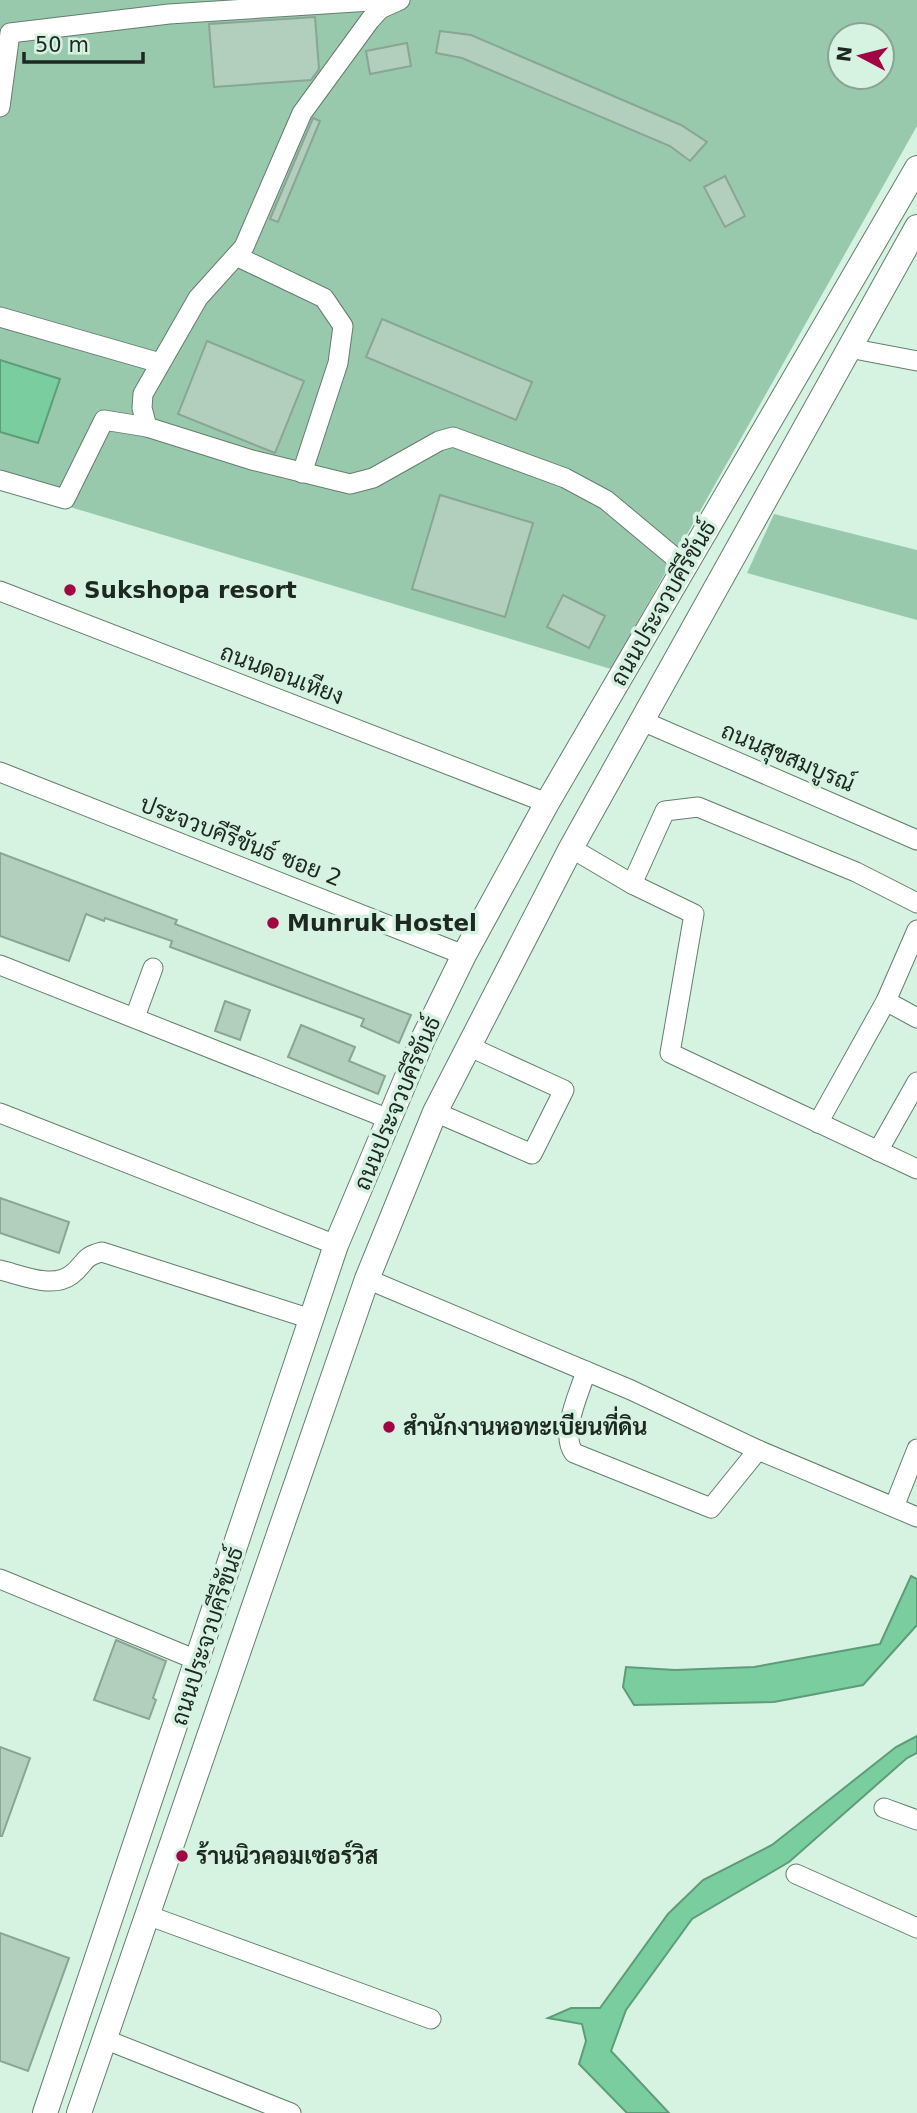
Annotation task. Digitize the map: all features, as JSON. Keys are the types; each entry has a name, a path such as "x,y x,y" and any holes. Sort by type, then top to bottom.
{"main road":[{"name":"ถนนประจวบคีรีขันธ์","path":"45,2113 199,1661 336,1245 388,1119 464,955 547,803 917,168"},
{"name":"ถนนประจวบคีรีขันธ์","path":"79,2113 366,1279 435,1112 640,720 917,227"}],"street":[{"path":"0,107 10,33 169,14 387,0"},
{"path":"147,427 142,408 143,394 198,298 244,247 302,113 370,20 380,9 400,0"},
{"path":"236,256 324,298 343,326 338,363 302,473"},
{"path":"0,317 160,363"},
{"path":"849,348 917,361"},
{"path":"0,480 65,499 104,420 147,427 302,473 350,484 373,478 439,441 453,438 565,478 606,500 685,566"},
{"name":"ถนนดอนเหียง","path":"0,591 547,803"},
{"name":"ถนนสุขสมบูรณ์","path":"640,720 917,840"},
{"name":"ประจวบคีรีขันธ์ ซอย 2","path":"0,772 464,955"},
{"path":"632,884 665,811 698,807 856,872 917,903"},
{"path":"571,848 632,884 694,915 670,1053 917,1169"},
{"path":"818,1123 887,1000 917,930"},
{"path":"0,965 388,1119"},
{"path":"135,1017 153,968"},
{"path":"887,1000 917,1018"},
{"path":"435,1112 532,1154 564,1090 468,1046"},
{"path":"878,1151 917,1082"},
{"path":"0,1113 336,1245"},
{"path":"0,1271 52,1283 71,1275 87,1255 102,1252 311,1319"},
{"path":"366,1279 586,1371 758,1450 917,1517"},
{"path":"586,1371 570,1428 569,1441 574,1453 711,1508 758,1450"},
{"path":"894,1507 917,1449"},
{"path":"0,1579 199,1661"},
{"path":"884,1808 917,1820"},
{"path":"796,1874 917,1928"},
{"path":"147,1914 430,2019"},
{"path":"104,2039 291,2113"}],"shaded area":[{"path":"0,0 917,0 917,126 611,669 0,486"},
{"path":"0,360 60,379 38,443 0,432"},
{"path":"774,514 917,550 917,620 747,573"},
{"path":"911,1576 917,1579 917,1625 863,1685 774,1702 634,1705 623,1687 626,1667 675,1670 754,1667 880,1644"},
{"path":"917,1736 917,1753 907,1758 789,1862 692,1919 626,2010 611,2051 669,2113 627,2113 579,2064 586,2041 582,2024 548,2018 571,2008 600,2008 668,1914 703,1880 772,1845 896,1747"}],"building":[{"path":"315,17 319,69 311,80 214,87 209,24"},
{"path":"440,31 471,35 681,125 707,142 690,161 670,146 462,58 436,53"},
{"path":"407,43 411,66 370,74 366,51"},
{"path":"313,118 320,121 278,222 270,219"},
{"path":"725,176 745,216 725,227 704,187"},
{"path":"382,319 532,382 516,420 366,357"},
{"path":"207,341 304,381 275,453 178,414"},
{"path":"440,495 533,523 505,617 412,589"},
{"path":"563,595 605,616 589,648 547,627"},
{"path":"0,853 177,920 175,924 411,1015 399,1043 361,1026 364,1019 170,947 172,941 105,918 104,921 86,914 69,961 0,936"},
{"path":"225,1001 250,1010 240,1040 215,1031"},
{"path":"301,1025 355,1047 349,1061 385,1076 378,1094 288,1057"},
{"path":"0,1198 69,1222 59,1253 0,1233"},
{"path":"116,1640 166,1661 149,1719 94,1700"},
{"path":"0,1747 30,1758 2,1836 0,1836"},
{"path":"0,1933 69,1958 28,2071 0,2061"}],"place":[{"name":"Sukshopa resort","path":"70,590"},
{"name":"Munruk Hostel","path":"273,923"},
{"name":"สำนักงานหอทะเบียนที่ดิน","path":"389,1427"},
{"name":"ร้านนิวคอมเซอร์วิส","path":"182,1856"}]}
